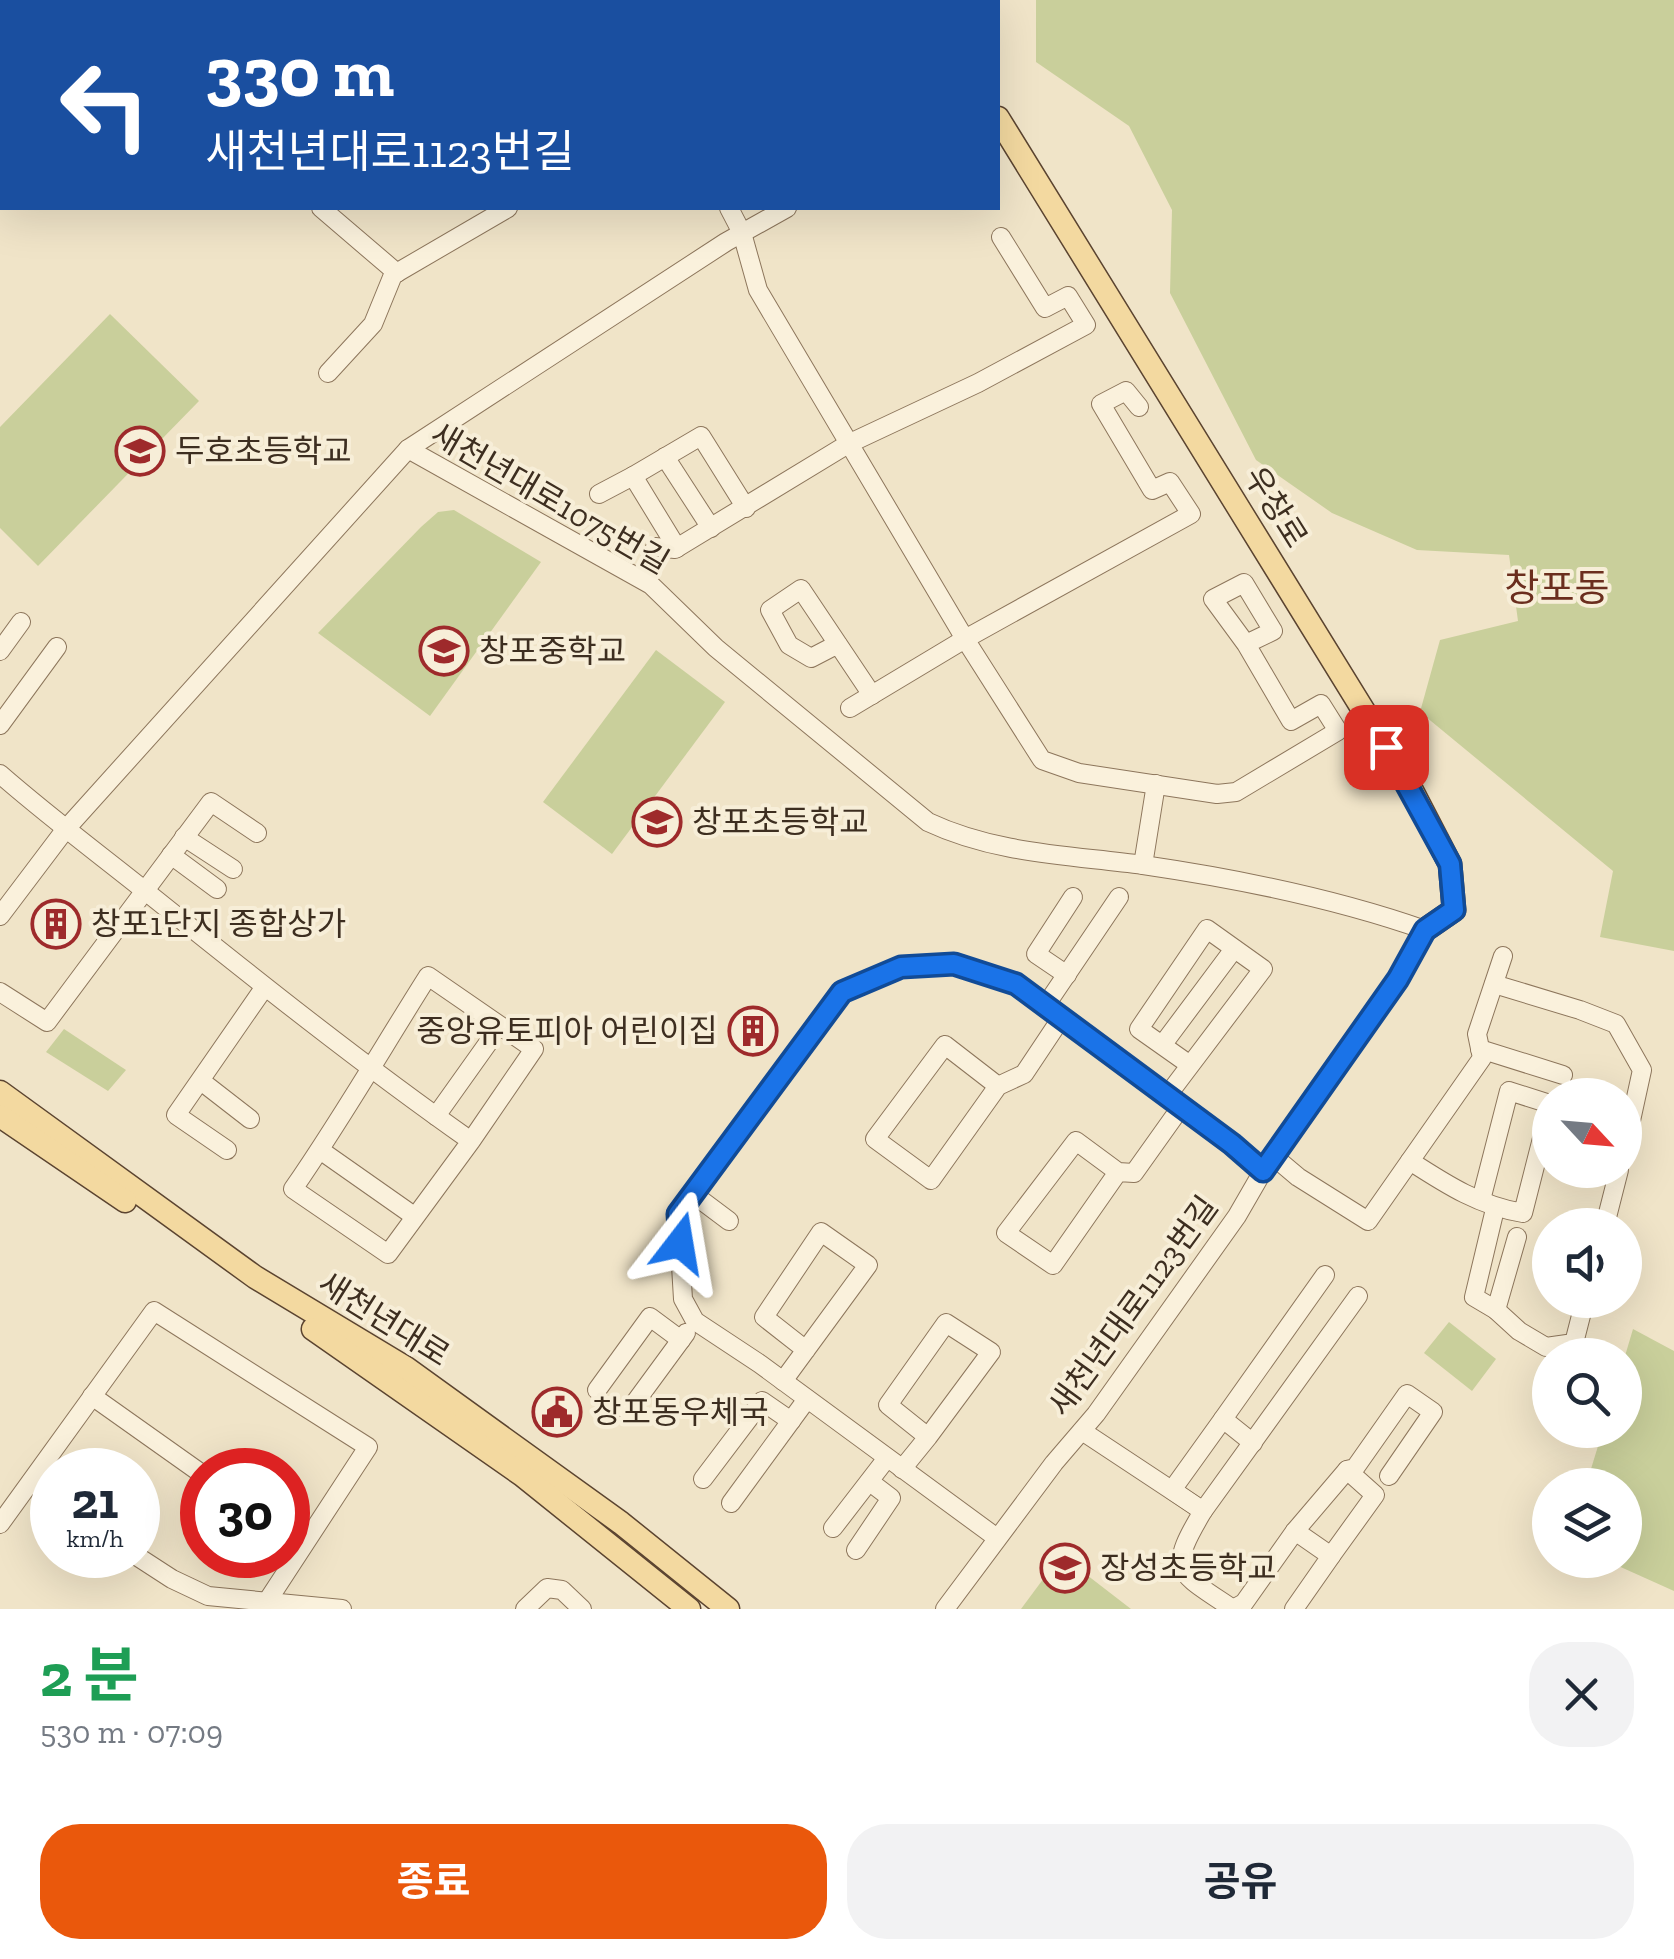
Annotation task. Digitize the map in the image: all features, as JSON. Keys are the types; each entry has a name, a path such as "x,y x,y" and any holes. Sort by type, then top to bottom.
{"main road":[{"name":"우창로","path":"1000,121 1422,810 1450,864 1454,910 1425,930"},
{"name":"새천년대로","path":"0,1092 255,1277 406,1368 621,1524 728,1609"},
{"name":"새천년대로","path":"0,1116 507,1465 689,1609"}],"street":[{"path":"324,210 397,273"},
{"path":"328,372 373,324 397,273 505,210"},
{"path":"730,210 742,233 758,290 1042,760 1079,773 1216,794 1236,792 1338,731 1321,704 1291,721 1246,644"},
{"path":"408,448 783,210"},
{"path":"655,547 677,548 848,444 978,384 1086,325 1068,296 1044,308 1001,237"},
{"path":"850,708 965,638 1191,514 1170,482 1152,490 1101,404 1126,391 1139,407"},
{"path":"599,494 701,436 746,508"},
{"name":"새천년대로1075번길","path":"0,916 65,830 408,448 652,585 716,648 928,822 966,840 1302,893 1425,930"},
{"path":"666,457 711,528"},
{"path":"633,476 677,548"},
{"path":"0,650 21,622"},
{"path":"838,644 872,696"},
{"path":"0,725 57,647"},
{"path":"0,774 264,988 369,1069 471,1140"},
{"path":"1144,866 1156,784"},
{"path":"0,992 47,1022 210,802 257,833"},
{"path":"184,837 233,869"},
{"path":"171,855 217,888"},
{"path":"1067,974 1036,954 1073,897"},
{"path":"1046,1006 1119,898"},
{"path":"1118,1172 1053,1265 1006,1233 1076,1141 1118,1172 1134,1173 1190,1065 1263,969 1207,930 1139,1029 1190,1065"},
{"name":"새천년대로1123번길","path":"944,1609 1082,1431 1237,1216 1268,1164 1398,979 1425,930"},
{"path":"1163,1044 1234,948"},
{"path":"998,1538 695,1320 683,1299 678,1214 842,992 901,967 954,964 1016,984 1174,1101 1268,1164 1298,1177 1368,1221 1482,1058 1477,1034 1503,956"},
{"path":"428,976 534,1049 471,1140 388,1254 293,1189 428,976"},
{"path":"1494,984 1616,1024 1642,1070 1640,1078"},
{"path":"227,1150 176,1115 264,988"},
{"path":"998,1086 945,1044 875,1140 931,1180 998,1086 1024,1074 1062,1018"},
{"path":"436,1116 488,1043"},
{"path":"1480,1050 1563,1075"},
{"path":"201,1081 250,1119"},
{"path":"1532,1099 1509,1092 1474,1297 1546,1346 1574,1343 1580,1318"},
{"path":"320,1150 414,1216"},
{"path":"1410,1161 1459,1194 1524,1213 1532,1180"},
{"path":"692,1194 729,1220"},
{"path":"784,1381 868,1265 821,1232 764,1317 806,1350"},
{"path":"1496,1310 1517,1237"},
{"path":"1172,1490 1325,1276"},
{"path":"1358,1296 1203,1511 1180,1550 1182,1568 1194,1583 1241,1608 1296,1531 1347,1470 1355,1468 1407,1394 1433,1412 1389,1476"},
{"path":"55,1448 154,1312 368,1448 310,1520"},
{"path":"597,1390 650,1318 681,1340"},
{"path":"628,1412 695,1320"},
{"path":"833,1528 870,1482 928,1437 990,1352 946,1322 888,1405 928,1437"},
{"path":"92,1396 180,1458"},
{"path":"731,1503 807,1399"},
{"path":"704,1479 762,1401 791,1421"},
{"path":"1223,1419 1253,1443"},
{"path":"1082,1431 1203,1511"},
{"path":"1294,1609 1375,1495 1347,1470"},
{"path":"856,1550 891,1498 870,1482"},
{"path":"0,1524 30,1483"},
{"path":"1296,1531 1331,1556"},
{"path":"160,1571 208,1596 342,1609"},
{"path":"268,1604 279,1578"},
{"path":"526,1609 547,1588 562,1590 582,1609"}],"green space":[{"path":"1036,0 1674,0 1674,951 1600,937 1613,871 1420,712 1440,640 1518,621 1509,555 1417,550 1332,513 1256,460 1170,293 1172,210 1129,126 1036,62"},
{"path":"110,314 199,401 38,566 0,528 0,427"},
{"path":"454,510 541,562 430,716 318,633 421,527 438,512"},
{"path":"656,650 725,702 612,854 543,802"},
{"path":"64,1029 126,1070 108,1091 46,1052"},
{"path":"1449,1322 1496,1359 1472,1391 1424,1353"},
{"path":"1633,1329 1674,1351 1674,1591 1642,1577 1642,1468 1591,1468 1597,1448 1642,1448 1642,1338 1630,1338"},
{"path":"1061,1555 1131,1609 1021,1609"}],"place":[{"name":"두호초등학교","path":"140,451"},
{"name":"창포중학교","path":"444,651"},
{"name":"창포초등학교","path":"657,822"},
{"name":"창포1단지 종합상가","path":"56,924"},
{"name":"중앙유토피아 어린이집","path":"753,1031"},
{"name":"창포동우체국","path":"557,1412"},
{"name":"장성초등학교","path":"1065,1568"}],"district":[{"name":"창포동","path":"1557,588"}],"route":[{"path":"680,1243 678,1214 842,992 901,967 954,964 1016,984 1263,1171 1398,979 1425,930 1454,910 1450,864 1386,747"}]}
